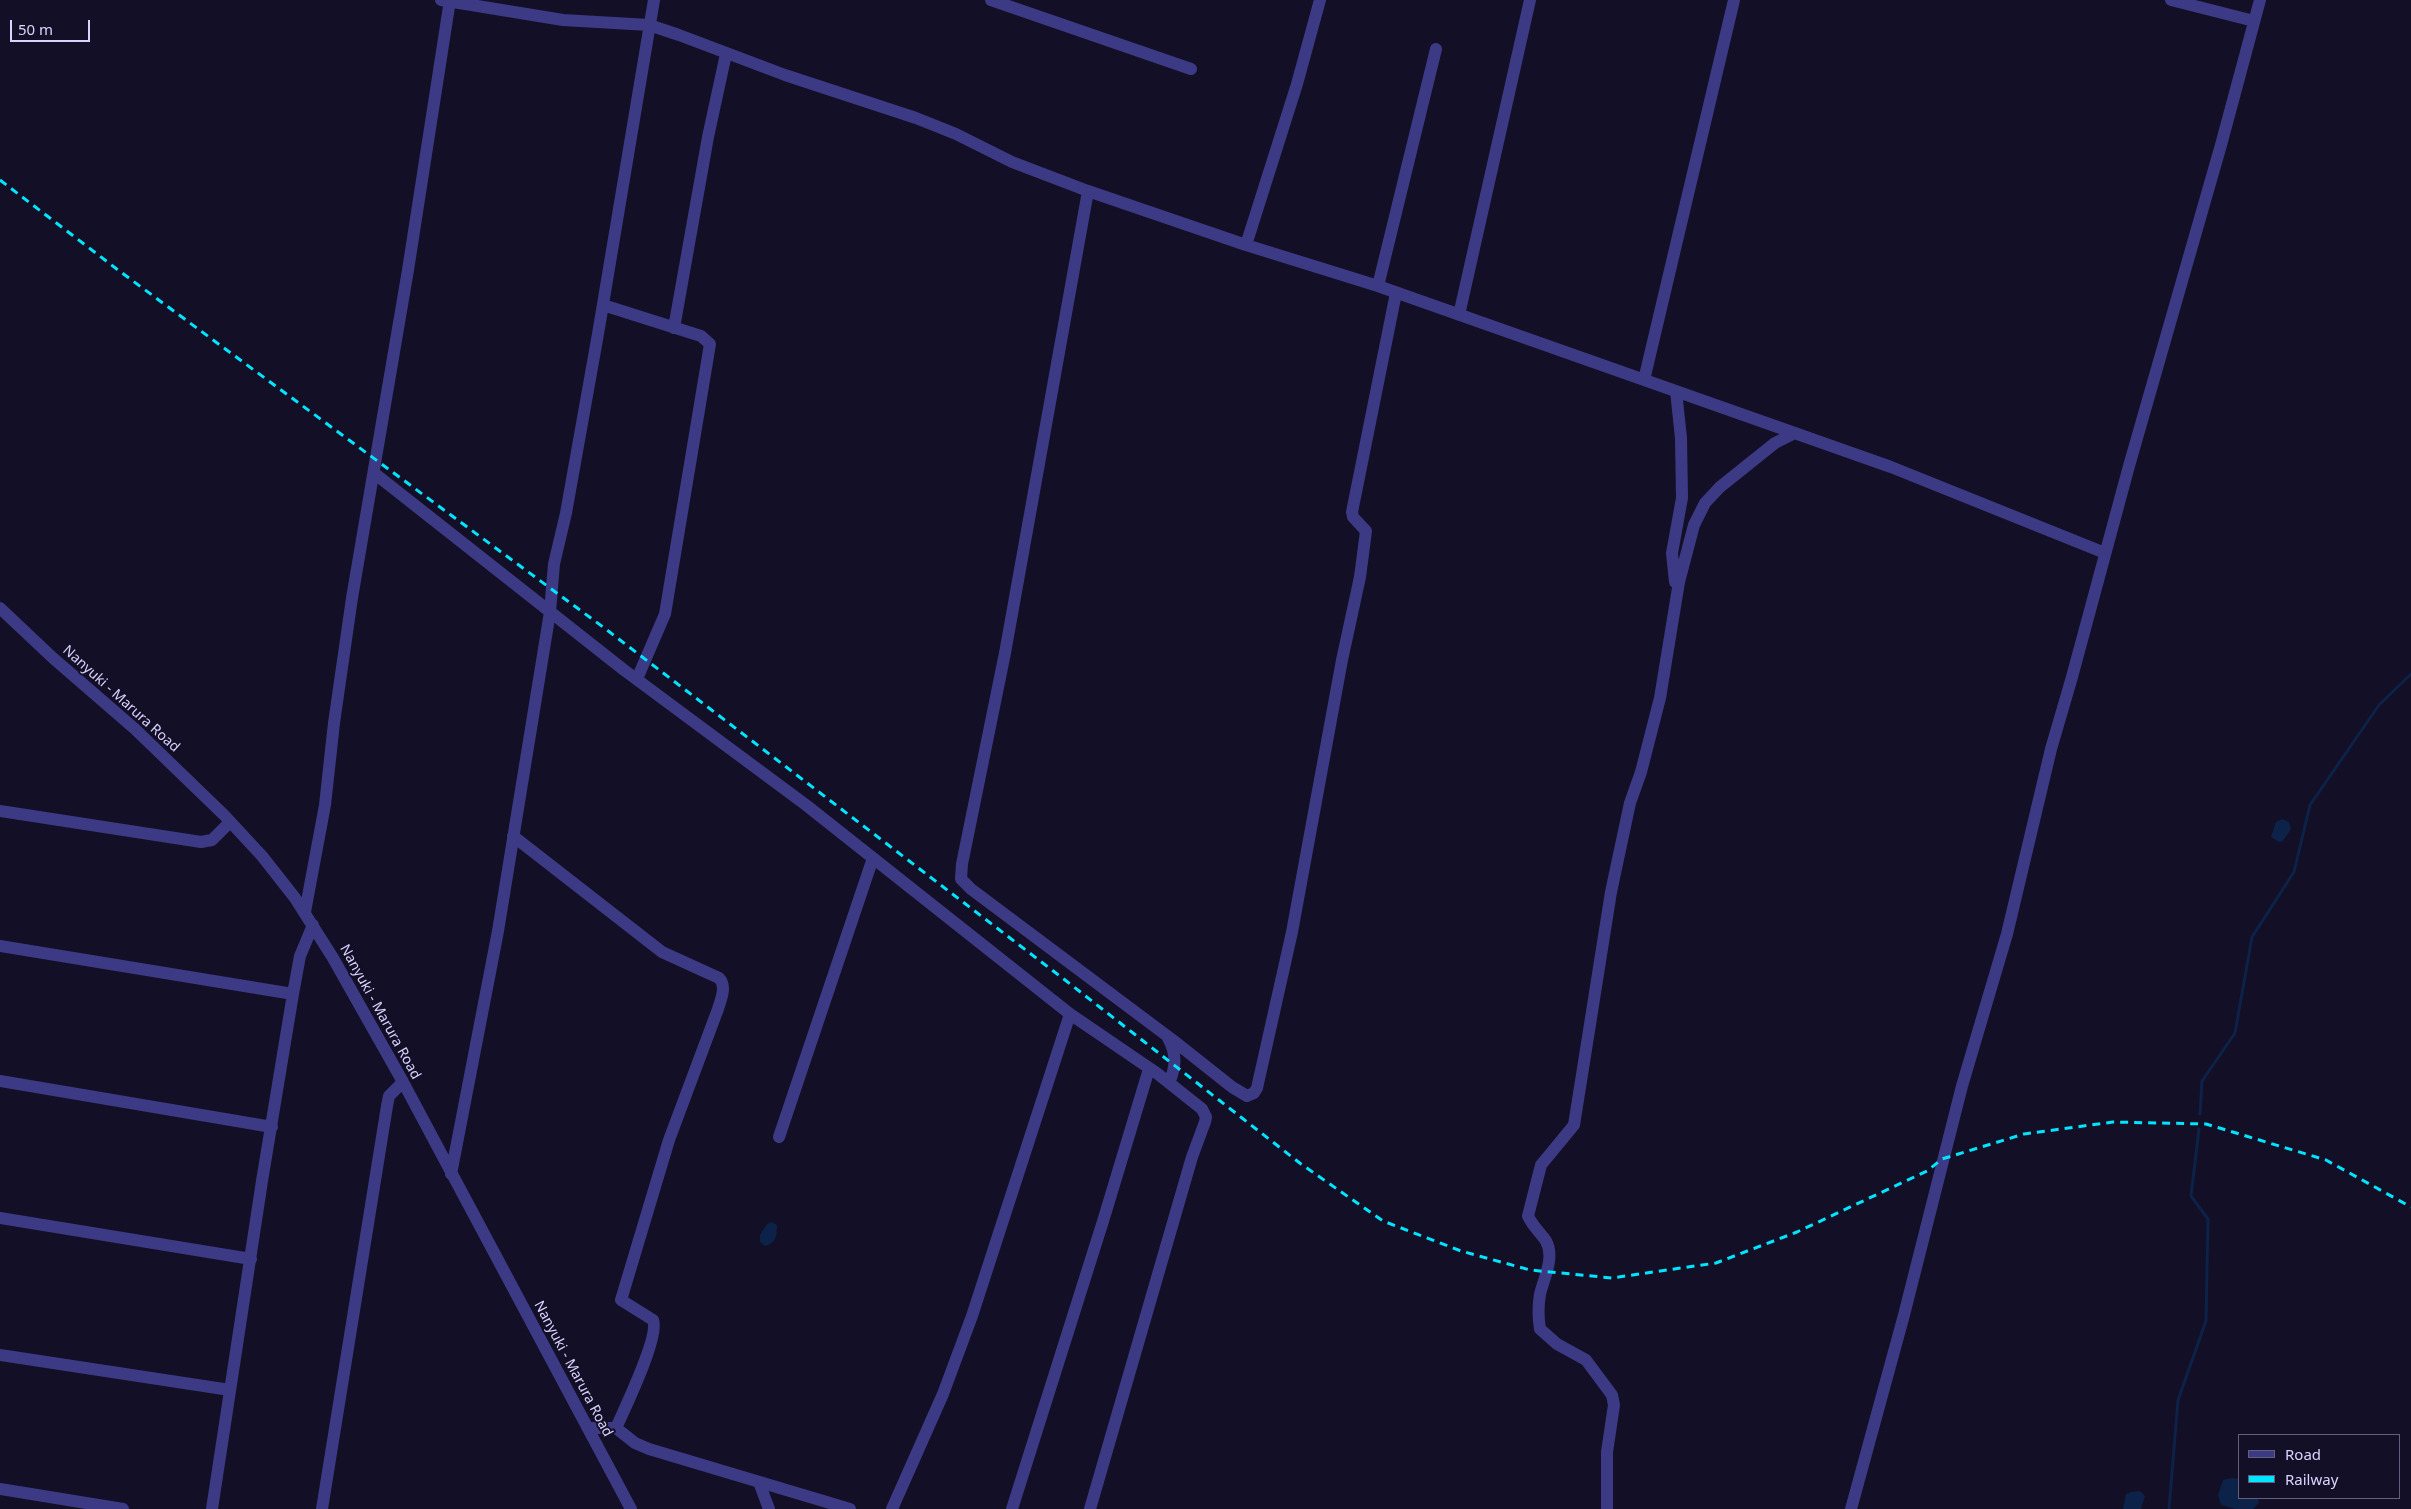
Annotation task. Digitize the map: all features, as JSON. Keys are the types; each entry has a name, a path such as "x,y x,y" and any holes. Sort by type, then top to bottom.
{"street":[{"path":"451,1174 488,983 550,612 554,564 566,513 603,305 654,0"},
{"path":"991,0 1191,69"},
{"path":"1246,245 1297,84 1320,0"},
{"path":"1459,315 1530,0"},
{"path":"1644,380 1734,0"},
{"path":"2171,0 2254,22"},
{"path":"1851,1509 1904,1314 1962,1086 2007,934 2050,749 2208,195 2260,0"},
{"path":"304,912 325,805 334,723 352,598 408,270 447,1 563,20 649,25 795,79 916,118 956,134 1012,162 1088,191 1246,245 1378,286 1891,467 2105,553"},
{"path":"1378,286 1436,49"},
{"path":"674,328 708,137 726,54"},
{"path":"1088,191 1005,653 960,872 962,879 971,889 1167,1035 1241,1094 1247,1096 1254,1093 1264,1060 1292,932 1342,660 1361,569 1366,531 1364,526 1353,517 1352,512 1396,293"},
{"path":"603,305 707,339 710,344 710,354 665,614 636,679"},
{"path":"1676,392 1681,438 1682,498 1672,553 1677,600"},
{"path":"1607,1509 1607,1452 1614,1404 1612,1395 1586,1360 1557,1344 1540,1329 1538,1311 1540,1296 1550,1256 1546,1242 1534,1229 1528,1216 1540,1165 1574,1125 1611,892 1630,803 1641,772 1660,698 1677,600 1694,525 1705,503 1720,487 1775,444 1795,433"},
{"path":"374,473 636,679 873,858 1070,1014 1169,1083 1202,1109 1206,1116 1205,1122 1192,1158 1090,1509"},
{"name":"Nanyuki - Marura Road","path":"0,608 53,658 135,729 230,822 278,874 314,925 402,1082 631,1509"},
{"path":"0,811 201,842 212,840 230,822"},
{"path":"513,836 632,931 669,956 718,978 722,982 722,997 670,1140 621,1300 653,1320 655,1331 616,1428"},
{"path":"779,1138 873,858"},
{"path":"212,1509 293,994 300,956 314,925"},
{"path":"0,946 293,994"},
{"path":"892,1509 936,1411 972,1316 1070,1014"},
{"path":"1167,1035 1174,1049 1175,1066 1169,1083"},
{"path":"1012,1509 1149,1069"},
{"path":"0,1081 272,1127"},
{"path":"322,1509 387,1106 389,1096 402,1082"},
{"path":"0,1218 251,1259"},
{"path":"0,1355 230,1390"},
{"path":"589,1428 616,1428 635,1443 649,1449 718,1468 850,1509"},
{"path":"759,1482 769,1509"},
{"path":"0,1489 123,1509"}],"water":[{"path":"2282,819 2289,822 2291,829 2283,841 2279,842 2271,837 2276,822"},
{"path":"772,1222 777,1225 776,1236 772,1243 765,1246 760,1242 760,1235 767,1224"},
{"path":"2238,1479 2238,1499 2258,1499 2259,1503 2253,1509 2236,1509 2221,1505 2218,1495 2223,1480"},
{"path":"2140,1491 2145,1496 2141,1509 2123,1509 2126,1494"}],"waterway":[{"path":"2200,1114 2202,1081 2235,1033 2252,937 2294,872 2310,805 2379,705 2411,674"},
{"path":"2169,1509 2178,1400 2206,1321 2208,1219 2191,1196 2199,1129"}],"railway":[{"path":"0,180 118,270 603,627 1065,980 1301,1164 1383,1221 1461,1251 1530,1270 1612,1278 1716,1263 1797,1232 1927,1171 1942,1159 2024,1134 2113,1122 2206,1124 2326,1160 2411,1207"}]}
